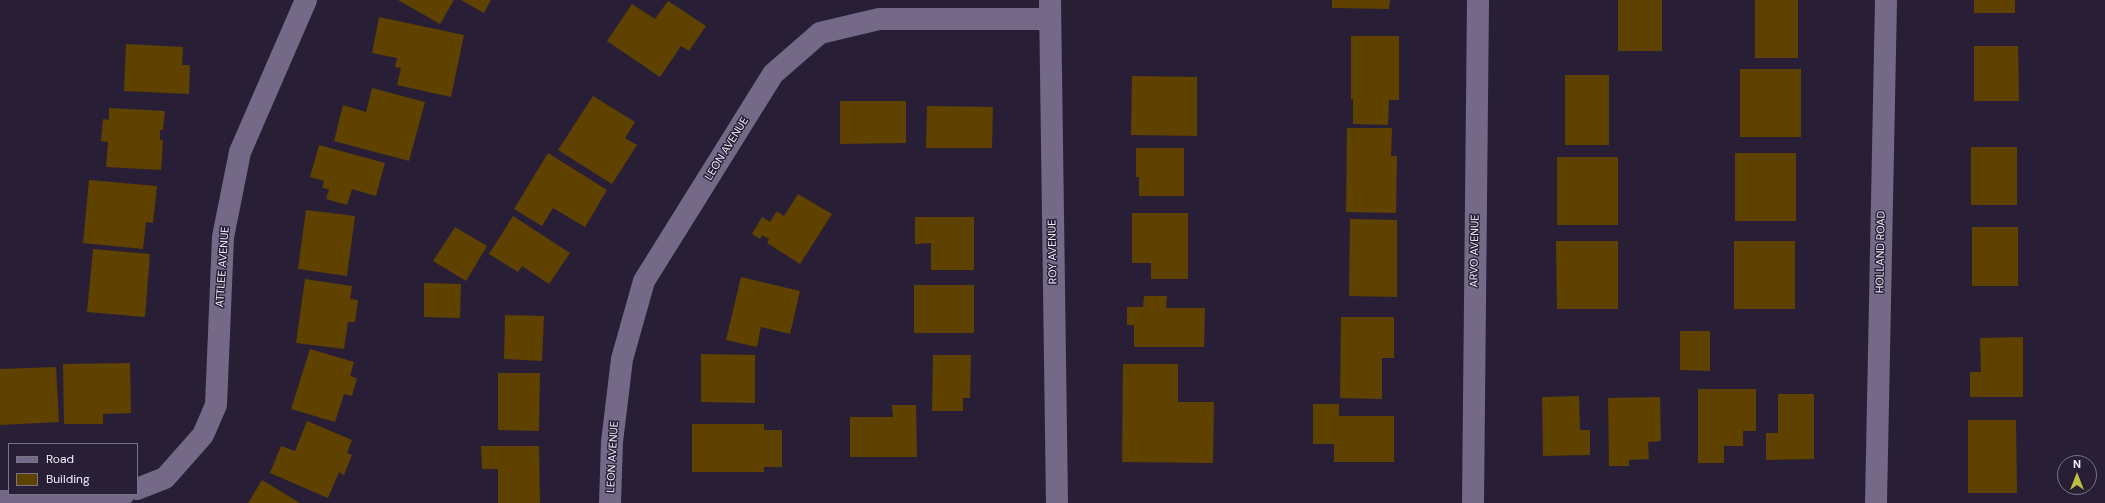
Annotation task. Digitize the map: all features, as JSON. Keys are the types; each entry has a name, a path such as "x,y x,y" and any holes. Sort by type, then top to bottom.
{"street":[{"name":"ATTLEE AVENUE","path":"138,489 165,478 203,435 216,405 223,237 240,152 306,0"},
{"name":"ARVO AVENUE","path":"1473,503 1478,0"},
{"name":"HOLLAND ROAD","path":"1876,503 1886,0"},
{"name":"LEON AVENUE","path":"610,503 612,442 622,359 644,281 773,74 820,33 879,19 1050,10"},
{"name":"ROY AVENUE","path":"1050,10 1057,503"},
{"path":"0,500 110,500 122,495"}],"building":[{"path":"398,0 454,0 440,24"},
{"path":"461,0 491,0 484,13"},
{"path":"1332,0 1390,0 1389,9 1332,8"},
{"path":"1618,0 1662,0 1662,51 1618,51"},
{"path":"1755,0 1798,0 1798,58 1755,58"},
{"path":"1974,0 2015,0 2015,13 1974,13"},
{"path":"668,1 706,26 689,51 681,46 660,77 607,41 632,4 655,19"},
{"path":"379,17 464,35 451,97 397,85 401,68 395,67 397,58 372,53"},
{"path":"1351,36 1399,36 1399,100 1389,100 1388,125 1353,124 1353,99 1351,99"},
{"path":"126,44 183,47 182,65 190,65 189,94 124,91"},
{"path":"1974,46 2018,46 2019,101 1974,101"},
{"path":"1740,69 1801,69 1801,137 1740,137"},
{"path":"1565,75 1609,75 1609,145 1565,145"},
{"path":"1132,76 1197,77 1197,136 1131,135"},
{"path":"372,88 425,102 409,161 334,141 343,105 366,112"},
{"path":"593,96 635,122 625,138 637,145 612,184 558,150"},
{"path":"840,101 906,101 906,143 840,144"},
{"path":"927,106 993,107 992,148 926,148"},
{"path":"109,108 165,111 163,130 160,130 160,140 163,140 161,170 106,167 108,142 101,141 103,119 109,120"},
{"path":"1347,128 1392,128 1391,156 1397,156 1396,213 1346,212"},
{"path":"319,145 385,163 376,196 352,189 347,205 326,199 329,189 322,188 324,181 310,177"},
{"path":"1971,147 2017,147 2017,205 1971,205"},
{"path":"1136,148 1184,148 1184,196 1139,196 1139,177 1136,177"},
{"path":"548,153 607,190 585,227 553,208 542,226 514,209"},
{"path":"1735,153 1796,153 1796,221 1735,221"},
{"path":"1557,157 1618,157 1618,225 1557,225"},
{"path":"89,180 157,186 153,223 146,222 143,249 83,243"},
{"path":"798,194 832,214 800,264 767,243 769,239 762,235 760,239 752,234 762,217 770,222 777,211 784,216"},
{"path":"306,210 355,216 347,276 298,269"},
{"path":"1132,213 1188,213 1188,279 1151,279 1151,263 1132,263"},
{"path":"513,216 570,253 549,284 522,266 518,272 489,254"},
{"path":"915,217 974,217 974,270 931,270 931,243 915,244"},
{"path":"1350,219 1397,220 1397,297 1349,296"},
{"path":"455,227 487,246 466,281 433,261"},
{"path":"1972,227 2018,227 2018,286 1972,286"},
{"path":"1556,241 1618,241 1618,309 1557,309"},
{"path":"1734,241 1795,241 1795,309 1734,309"},
{"path":"93,249 150,254 145,317 87,312"},
{"path":"741,277 800,291 790,334 761,327 757,347 726,340"},
{"path":"305,279 352,286 350,299 358,300 355,322 348,322 344,349 296,343"},
{"path":"424,283 461,284 460,318 424,317"},
{"path":"914,285 974,285 974,333 914,333"},
{"path":"1144,296 1167,296 1166,308 1205,308 1204,347 1134,347 1134,325 1127,325 1127,307 1143,307"},
{"path":"505,315 544,316 542,361 504,359"},
{"path":"1341,317 1394,317 1394,358 1382,358 1382,399 1340,398"},
{"path":"1680,331 1710,331 1710,371 1680,370"},
{"path":"2023,337 2023,397 1970,397 1970,372 1981,372 1980,338"},
{"path":"310,349 354,362 350,376 357,378 352,396 344,394 335,422 291,409"},
{"path":"701,354 755,355 755,403 701,402"},
{"path":"933,355 971,355 970,398 963,398 963,411 932,411"},
{"path":"130,363 131,413 103,414 103,424 64,424 63,364"},
{"path":"1123,364 1178,364 1178,402 1214,402 1213,463 1122,462"},
{"path":"56,367 59,422 0,425 0,369"},
{"path":"498,373 540,373 539,431 498,430"},
{"path":"1698,389 1756,389 1756,431 1743,431 1743,446 1724,446 1724,463 1698,463"},
{"path":"1778,394 1814,394 1814,459 1766,460 1766,433 1778,433"},
{"path":"1579,396 1580,430 1590,430 1590,455 1543,456 1542,397"},
{"path":"1660,397 1661,441 1648,442 1649,459 1629,460 1629,466 1609,466 1608,398"},
{"path":"1313,404 1339,404 1339,416 1394,416 1394,462 1334,462 1334,444 1313,444"},
{"path":"892,405 916,405 917,457 850,457 850,417 893,417"},
{"path":"1968,420 2016,420 2017,493 1968,493"},
{"path":"307,421 352,440 347,453 352,455 344,475 339,472 328,498 270,473 281,446 295,451"},
{"path":"692,424 764,424 764,430 782,430 782,467 764,467 764,472 692,472"},
{"path":"481,446 539,446 540,503 498,503 498,469 482,469"},
{"path":"262,480 300,503 248,503"}]}
